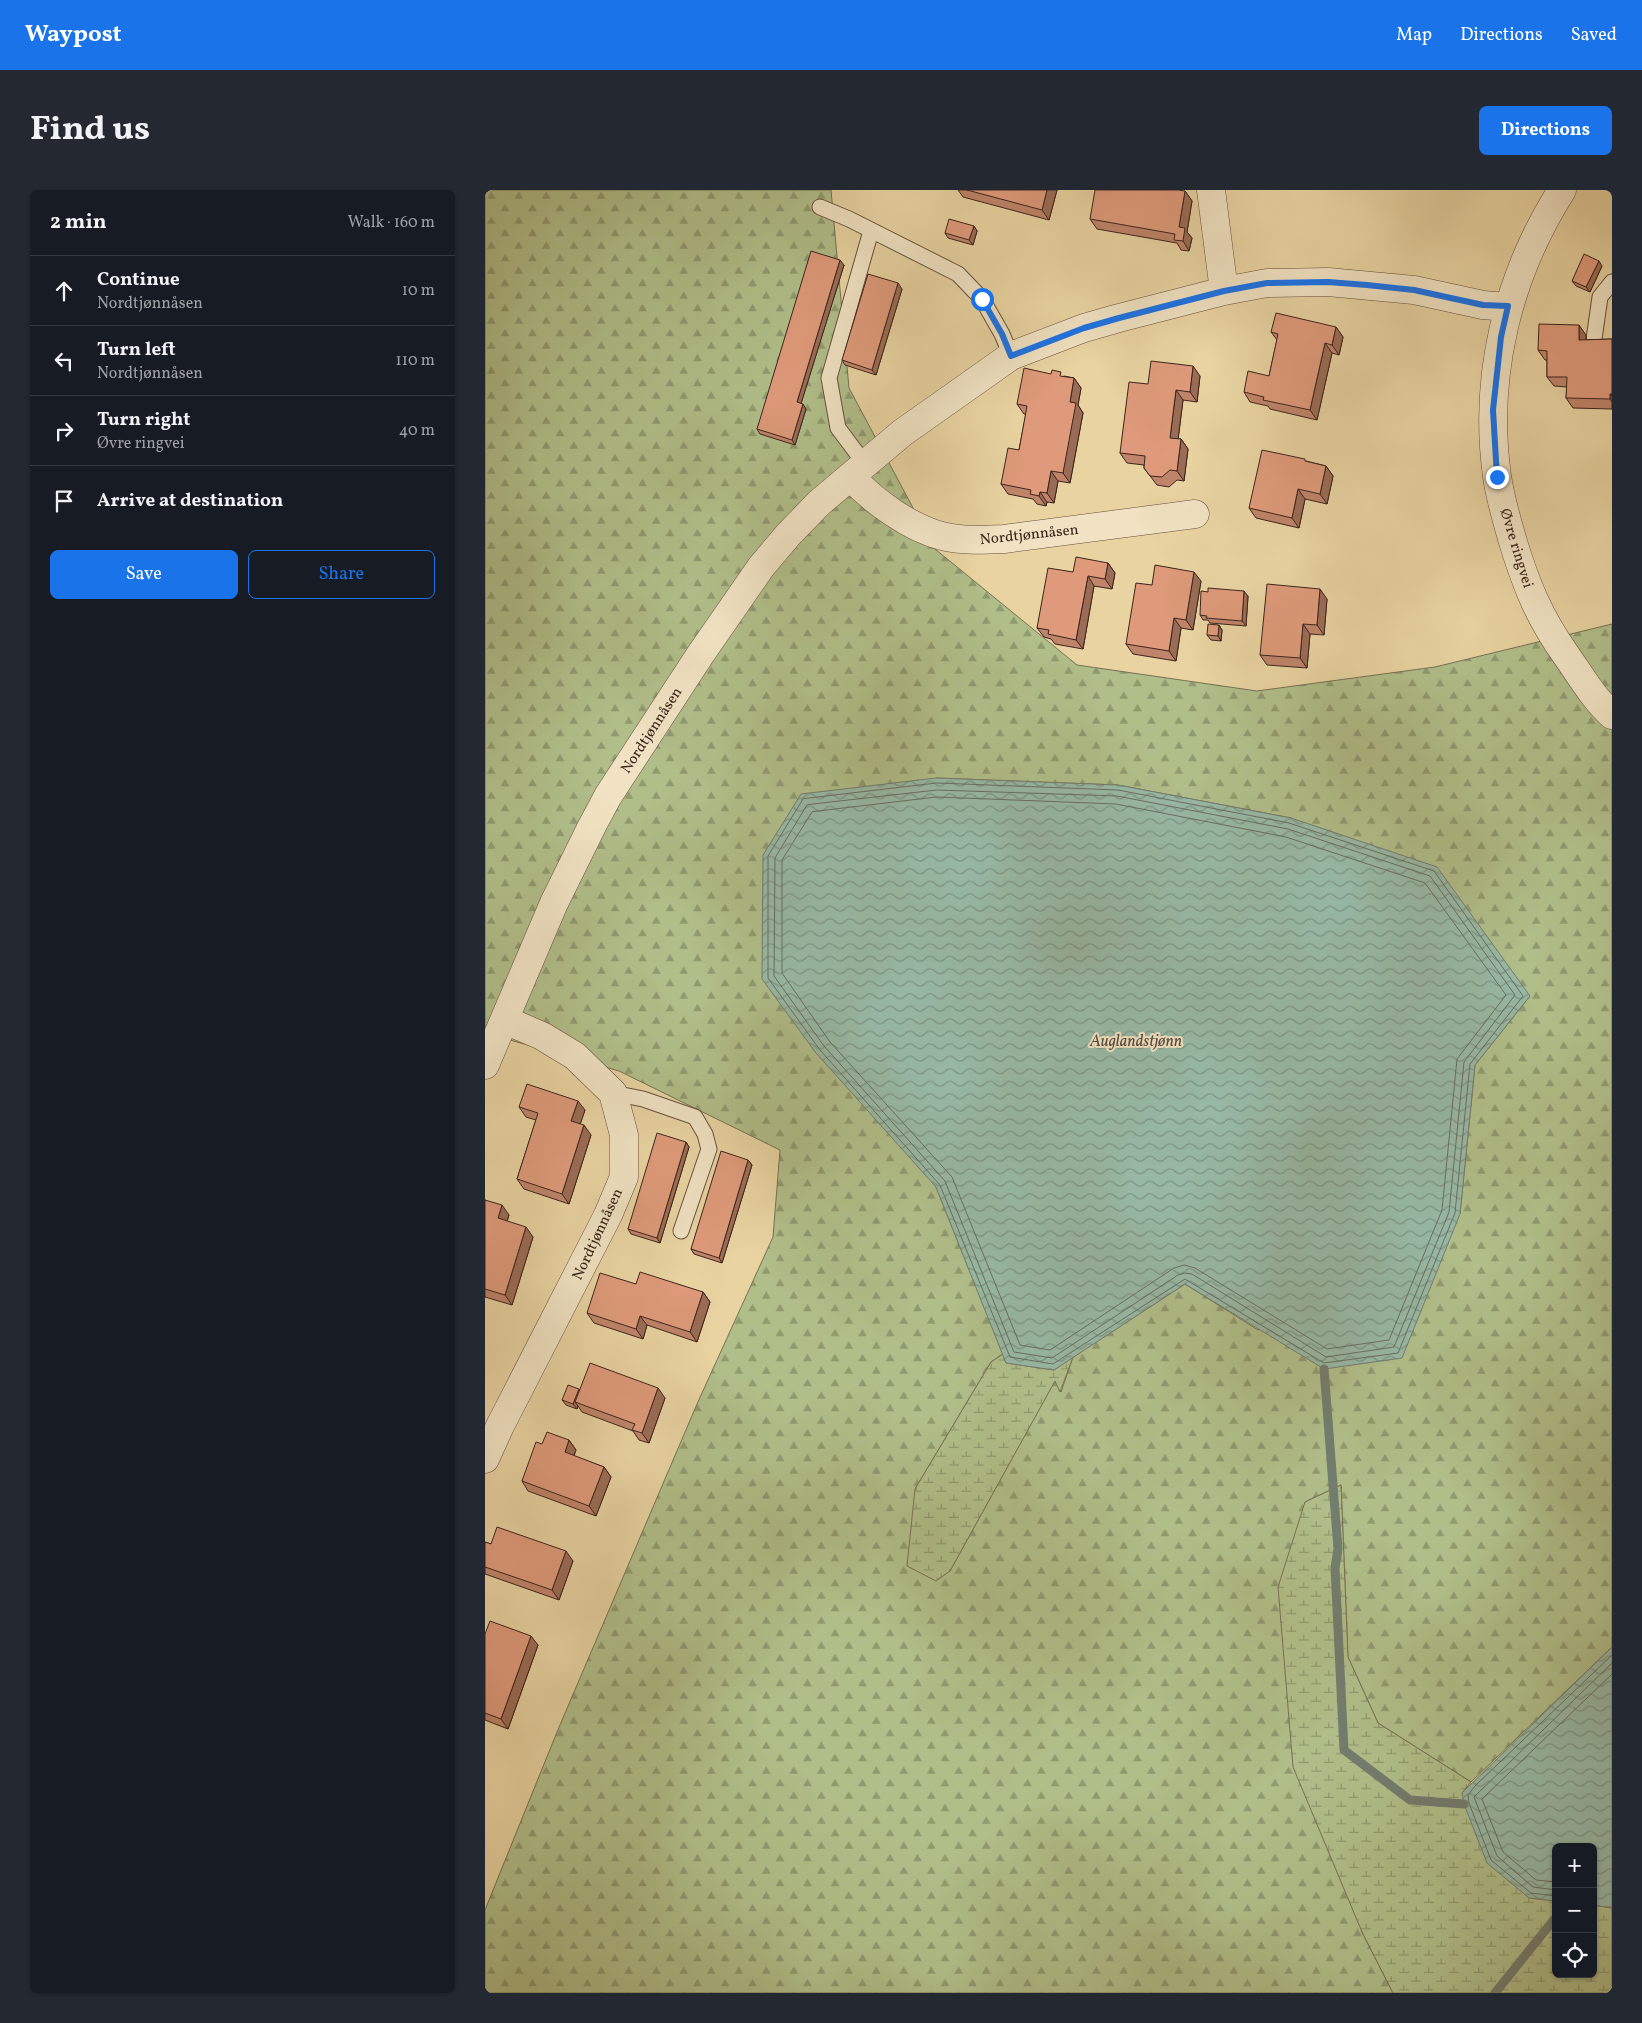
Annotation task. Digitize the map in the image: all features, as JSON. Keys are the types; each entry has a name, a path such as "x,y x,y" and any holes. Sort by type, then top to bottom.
{"street":[{"path":"1211,190 1224,291"},
{"name":"Øvre ringvei","path":"1563,190 1529,250 1508,306 1497,365 1493,410 1497,477 1507,522 1526,585 1541,618 1584,682 1612,716"},
{"name":"Nordtjønnåsen","path":"485,1065 554,903 608,796 700,655 761,567 788,536 819,503 902,433 1011,356 1084,328 1224,291 1267,283 1328,282 1414,290 1483,305 1508,306"},
{"name":"Nordtjønnåsen","path":"858,471 861,487 910,524 942,536 973,540 1005,540 1195,514"},
{"path":"505,1020 542,1036 575,1056 613,1092"},
{"name":"Nordtjønnåsen","path":"485,1459 500,1426 608,1216 623,1177 624,1135 613,1092"}],"lane":[{"path":"820,206 958,274 982,299 1002,334 1011,356"},
{"path":"858,471 838,428 829,378 871,231"},
{"path":"1594,339 1600,297 1612,282"},
{"path":"613,1092 643,1099 695,1117 705,1134 709,1150 681,1232"}],"green space":[{"path":"485,190 831,190 849,388 935,549 1077,665 1257,691 1435,667 1612,624 1612,1647 1471,1782 1378,1723 1348,1657 1341,1485 1305,1502 1362,1932 1393,1993 485,1993 485,1910 557,1732 697,1404 773,1237 780,1150 619,1071 489,1034 485,1040","holes":["936,778 1118,785 1291,818 1530,996 1475,1065 1460,1214 1258,1330 1185,1284 1073,1357 1061,1392 1055,1380 950,1571 915,1489 991,1362 1003,1354 936,1187"]},
{"path":"1003,1354 1006,1363 1054,1370 1073,1357 1060,1392 1055,1381 950,1571 936,1581 907,1566 915,1489 991,1362"},
{"path":"1341,1485 1348,1657 1378,1723 1471,1782 1462,1793 1529,1898 1552,1901 1552,1978 1597,1978 1597,1906 1612,1908 1612,1993 1393,1993 1362,1932 1293,1767 1278,1587 1305,1502"}],"water":[{"name":"Auglandstjønn","path":"936,778 1118,785 1291,818 1437,867 1530,996 1475,1065 1460,1214 1402,1358 1324,1369 1185,1284 1054,1370 1006,1363 936,1187 816,1053 762,979 763,855 801,794"},
{"path":"1612,1647 1612,1908 1597,1906 1597,1843 1552,1843 1552,1901 1529,1898 1487,1863 1464,1804 1462,1793"}],"building":[{"path":"967,190 1047,190 1042,210"},
{"path":"1095,190 1185,191 1179,227 1185,228 1183,241 1174,240 1175,234 1090,219"},
{"path":"949,219 974,226 969,240 945,233"},
{"path":"811,251 840,260 797,402 803,404 792,440 757,429"},
{"path":"1584,254 1599,261 1586,287 1572,281"},
{"path":"868,274 898,283 872,370 842,360"},
{"path":"1276,313 1336,327 1332,345 1325,343 1310,410 1263,400 1264,397 1244,392 1248,371 1269,376 1278,334 1271,332"},
{"path":"1539,324 1579,325 1579,340 1612,339 1612,394 1610,394 1610,399 1566,398 1567,377 1547,377 1547,351 1538,350"},
{"path":"1151,361 1193,366 1190,392 1176,390 1170,438 1181,439 1177,471 1170,470 1162,477 1150,476 1144,468 1145,456 1120,453 1129,382 1148,384"},
{"path":"1024,368 1051,374 1052,370 1061,372 1060,376 1074,378 1070,402 1076,403 1063,473 1051,471 1047,493 1040,492 1039,496 1030,494 1031,490 1001,484 1008,448 1019,450 1027,406 1017,404"},
{"path":"1262,450 1305,459 1305,461 1326,466 1320,494 1298,489 1292,518 1249,508"},
{"path":"1076,557 1108,563 1105,579 1088,576 1076,640 1048,634 1049,630 1037,628 1048,568 1073,572"},
{"path":"1155,565 1194,572 1186,620 1174,618 1169,651 1126,644 1136,583 1152,585"},
{"path":"1267,584 1320,589 1317,625 1303,624 1300,658 1260,655"},
{"path":"1208,588 1244,591 1242,621 1206,618 1207,616 1200,615 1201,591 1208,592"},
{"path":"1208,624 1219,625 1218,636 1207,635"},
{"path":"527,1084 578,1101 571,1121 584,1125 562,1194 517,1179 538,1113 519,1107"},
{"path":"657,1133 686,1142 657,1238 628,1229"},
{"path":"721,1151 748,1160 719,1258 691,1249"},
{"path":"485,1200 502,1205 498,1218 526,1227 505,1295 485,1289"},
{"path":"640,1272 703,1292 690,1332 640,1316 636,1329 587,1313 600,1273 636,1284"},
{"path":"590,1363 658,1388 642,1433 632,1430 635,1424 575,1402"},
{"path":"568,1385 579,1389 573,1404 562,1400"},
{"path":"547,1432 569,1440 565,1452 604,1467 589,1506 522,1481 536,1442 542,1444"},
{"path":"497,1527 566,1551 552,1590 485,1567 485,1542 491,1544"},
{"path":"490,1621 531,1636 501,1719 485,1713 485,1634"}],"waterway":[{"path":"1324,1369 1338,1549 1335,1568 1344,1750 1410,1800 1464,1804"},
{"path":"1495,1993 1552,1922"}],"route":[{"path":"982,299 1002,334 1011,356 1084,328 1119,318 1224,291 1267,283 1328,282 1367,285 1414,290 1483,305 1508,306 1501,337 1493,410 1497,477"}]}
